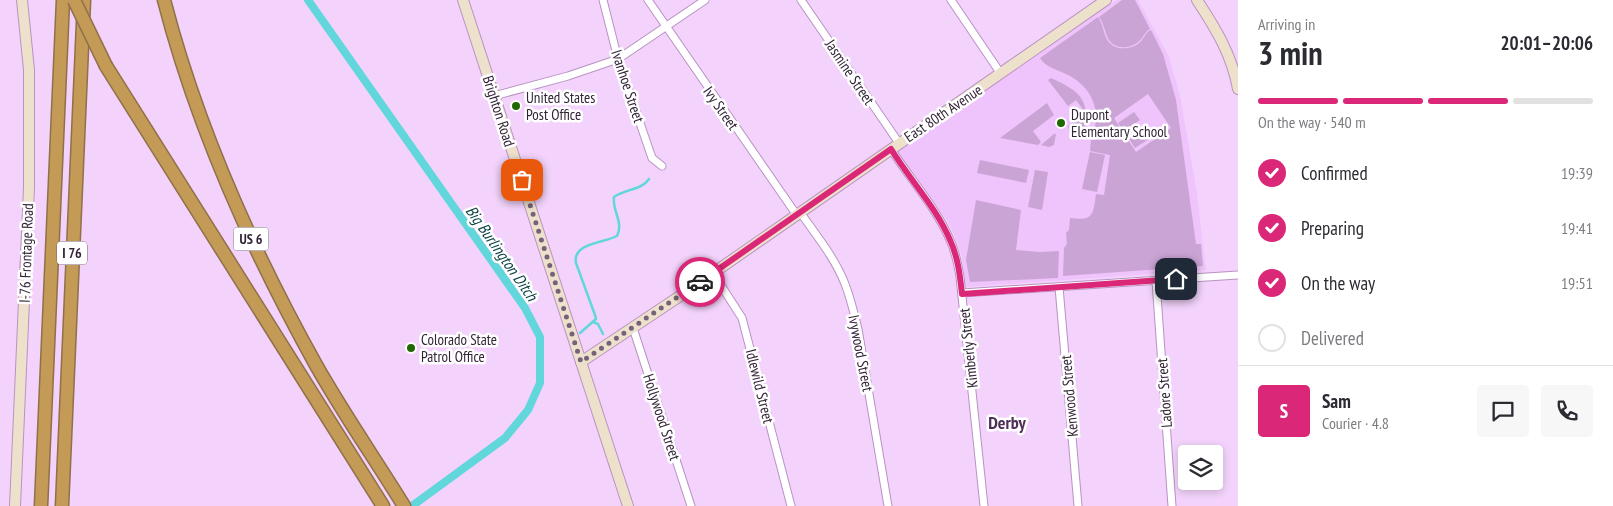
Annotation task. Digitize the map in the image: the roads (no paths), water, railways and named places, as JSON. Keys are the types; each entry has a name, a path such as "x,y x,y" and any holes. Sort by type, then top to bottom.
{"highway":[{"name":"I 76","path":"42,506 62,0"},
{"name":"US 6","path":"74,0 106,66 383,506"},
{"name":"I 76","path":"62,506 84,0"},
{"name":"US 6","path":"164,0 190,86 219,164 252,241 318,367 402,502"},
{"path":"349,453 366,444"}],"street":[{"name":"I-76 Frontage Road","path":"15,506 29,187 29,70 22,0"},
{"name":"Brighton Road","path":"463,0 628,506"},
{"name":"Ivanhoe Street","path":"602,0 618,59 652,158 662,166"},
{"name":"Ivy Street","path":"648,0 798,213"},
{"path":"494,96 568,76 618,59 705,0"},
{"name":"Jasmine Street","path":"801,0 895,146"},
{"path":"951,0 1001,74"},
{"name":"East 80th Avenue","path":"581,362 1106,0"},
{"path":"1197,0 1224,44 1232,63 1238,89"},
{"name":"Kimberly Street","path":"895,146 950,240 956,258 962,294 984,506"},
{"name":"Ivywood Street","path":"798,213 834,263 851,302 858,329 888,506"},
{"name":"Idlewild Street","path":"713,272 742,318 791,506"},
{"path":"962,294 1238,275"},
{"name":"Ladore Street","path":"1156,281 1172,506"},
{"name":"Kenwood Street","path":"1059,287 1078,506"},
{"name":"Hollywood Street","path":"632,328 691,506"}],"waterway":[{"name":"Big Burlington Ditch","path":"308,0 525,308 540,337 540,383 528,410 505,438 412,506"},
{"path":"580,333 596,319 576,263 576,256 579,251 590,245 617,236 619,221 614,197 646,183 649,179"},
{"path":"593,322 598,324 603,334"}],"place":[{"name":"United States Post Office","path":"516,106"},
{"name":"Dupont Elementary School","path":"1061,123"},
{"name":"Colorado State Patrol Office","path":"411,348"}],"district":[{"name":"Derby","path":"1007,422"}]}
